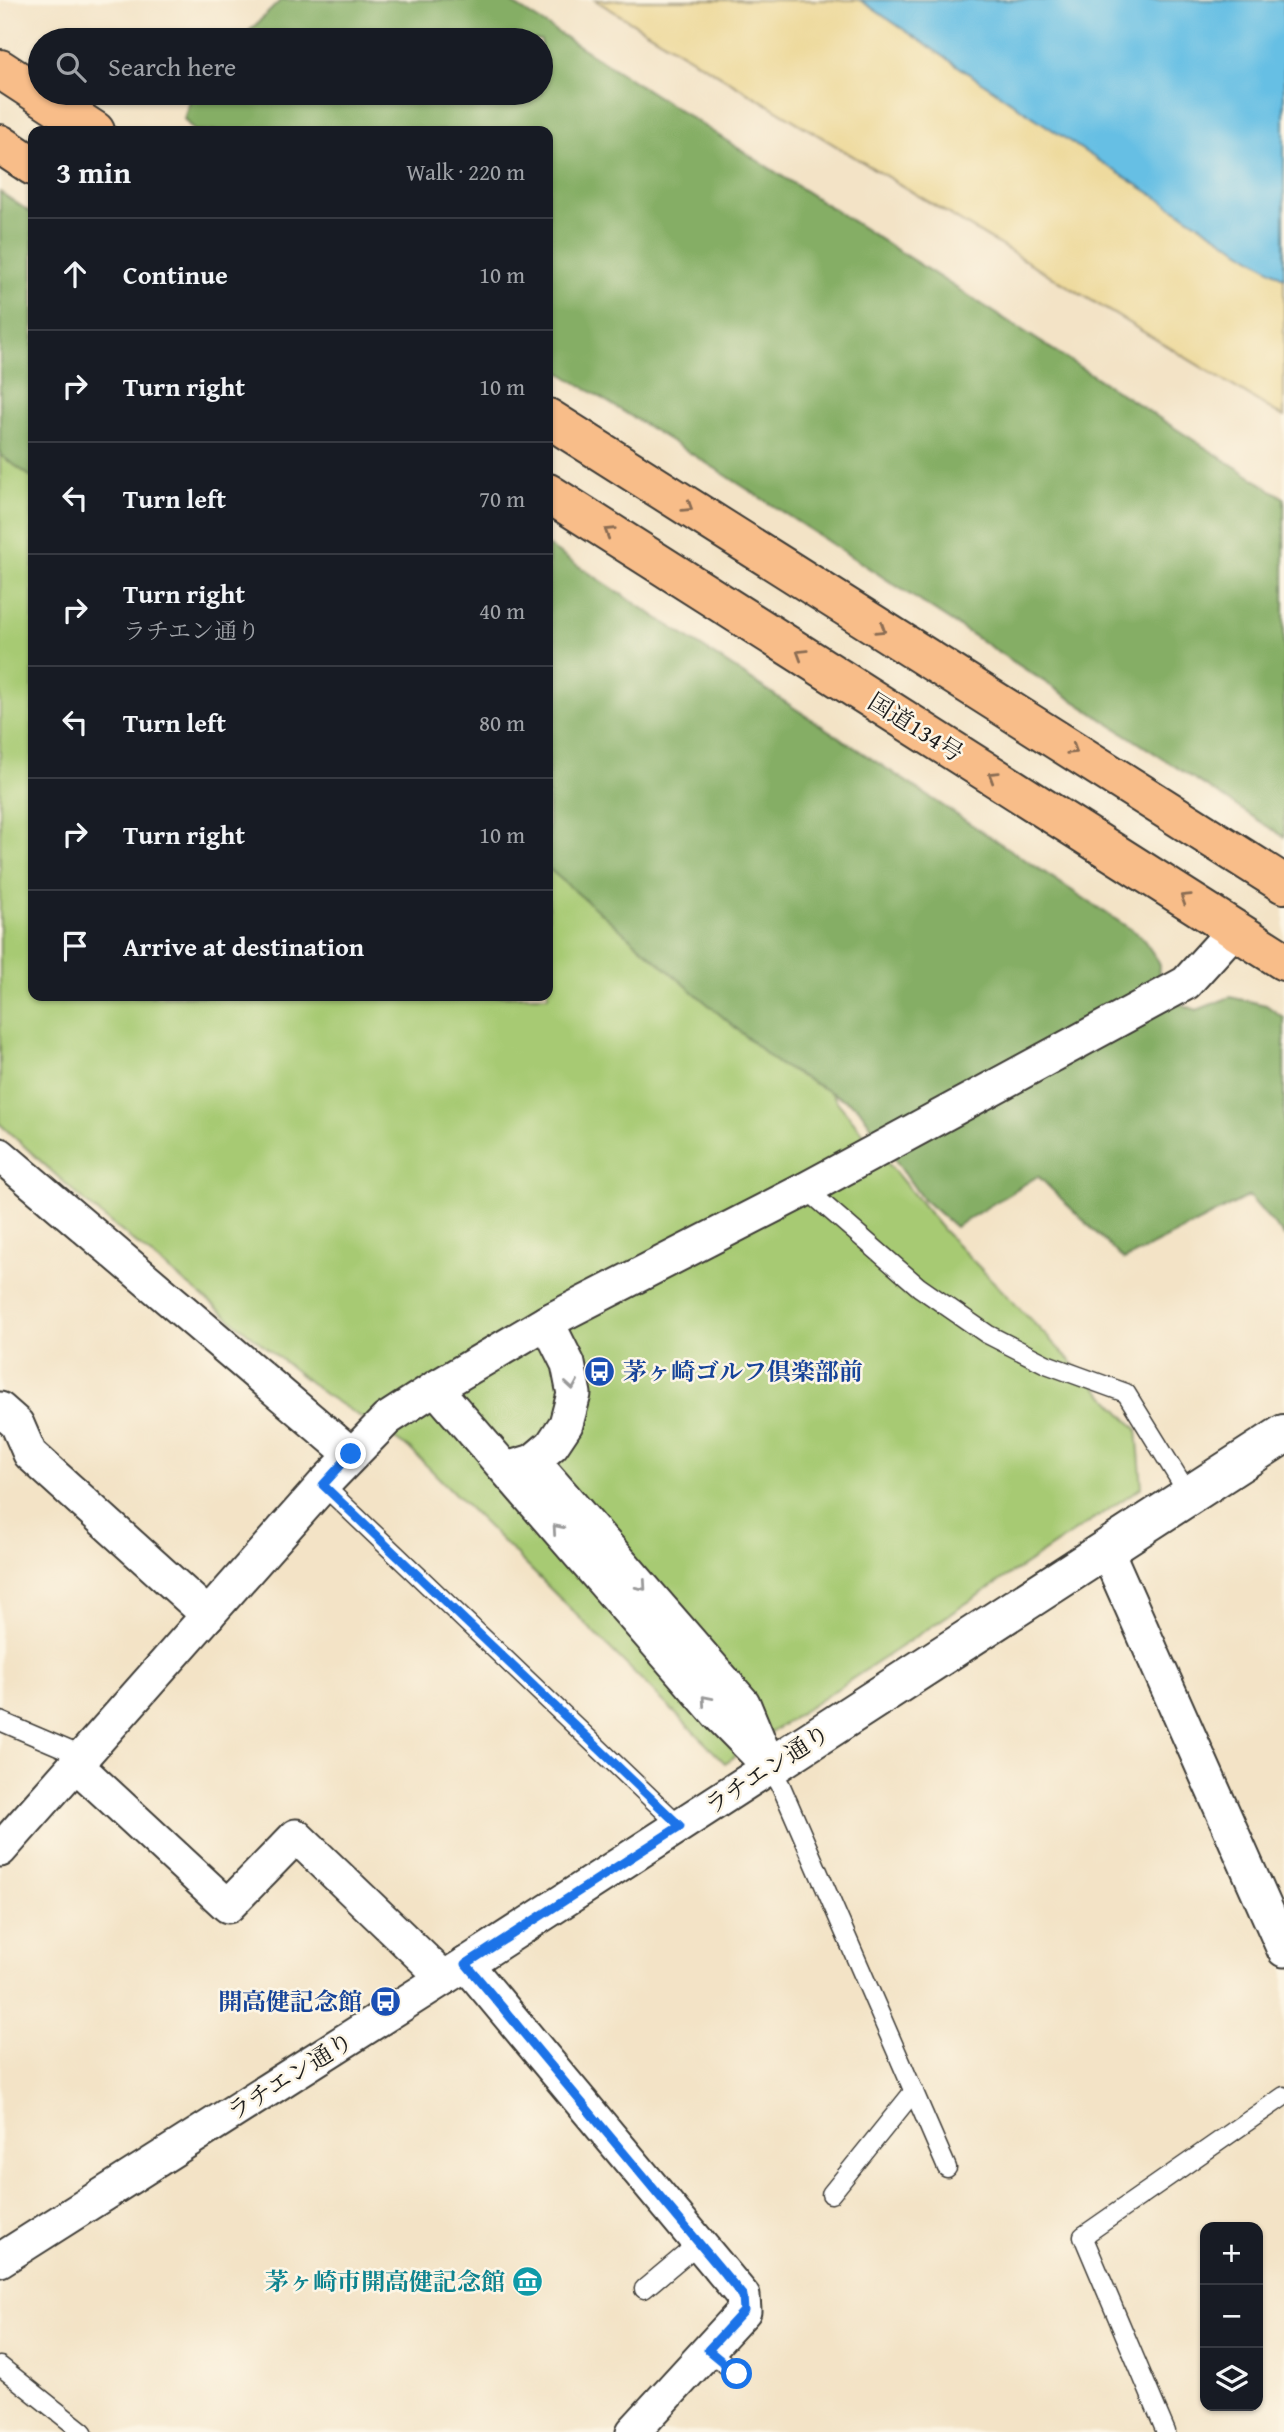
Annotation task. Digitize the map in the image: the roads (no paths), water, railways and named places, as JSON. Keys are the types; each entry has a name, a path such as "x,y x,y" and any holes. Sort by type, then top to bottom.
{"highway":[{"path":"0,69 28,87"},
{"path":"55,105 87,126"},
{"path":"0,144 28,163"},
{"path":"553,421 1284,884"},
{"name":"国道134号","path":"553,496 1284,961"}],"street":[{"path":"0,1850 323,1485 387,1419 547,1322 806,1189 1186,983 1235,929"},
{"path":"0,1155 351,1454"},
{"path":"519,1465 552,1445 566,1424 574,1394 568,1364 547,1322"},
{"path":"435,1388 519,1465 717,1713 770,1767"},
{"path":"0,1409 17,1424 30,1454 208,1615"},
{"name":"ラチエン通り","path":"0,2260 455,1971 1284,1434"},
{"path":"1106,1549 1284,1950"},
{"path":"79,1760 228,1906 296,1836 455,1971 700,2242 743,2296 744,2311 633,2432"}],"lane":[{"path":"806,1189 919,1287 987,1334 1046,1364 1126,1392 1189,1495"},
{"path":"323,1485 680,1826"},
{"path":"0,1721 79,1760"},
{"path":"770,1767 947,2168"},
{"path":"831,2194 914,2091"},
{"path":"1166,2432 1083,2236 1284,2096"},
{"path":"644,2290 700,2242"},
{"path":"708,2350 737,2374"},
{"path":"0,2366 83,2432"}],"water":[{"path":"860,0 1284,0 1284,278 1084,151"}],"place":[{"name":"茅ヶ崎ゴルフ倶楽部前","path":"600,1371"},
{"name":"開高健記念館","path":"385,2001"},
{"name":"茅ヶ崎市開高健記念館","path":"528,2281"}]}
